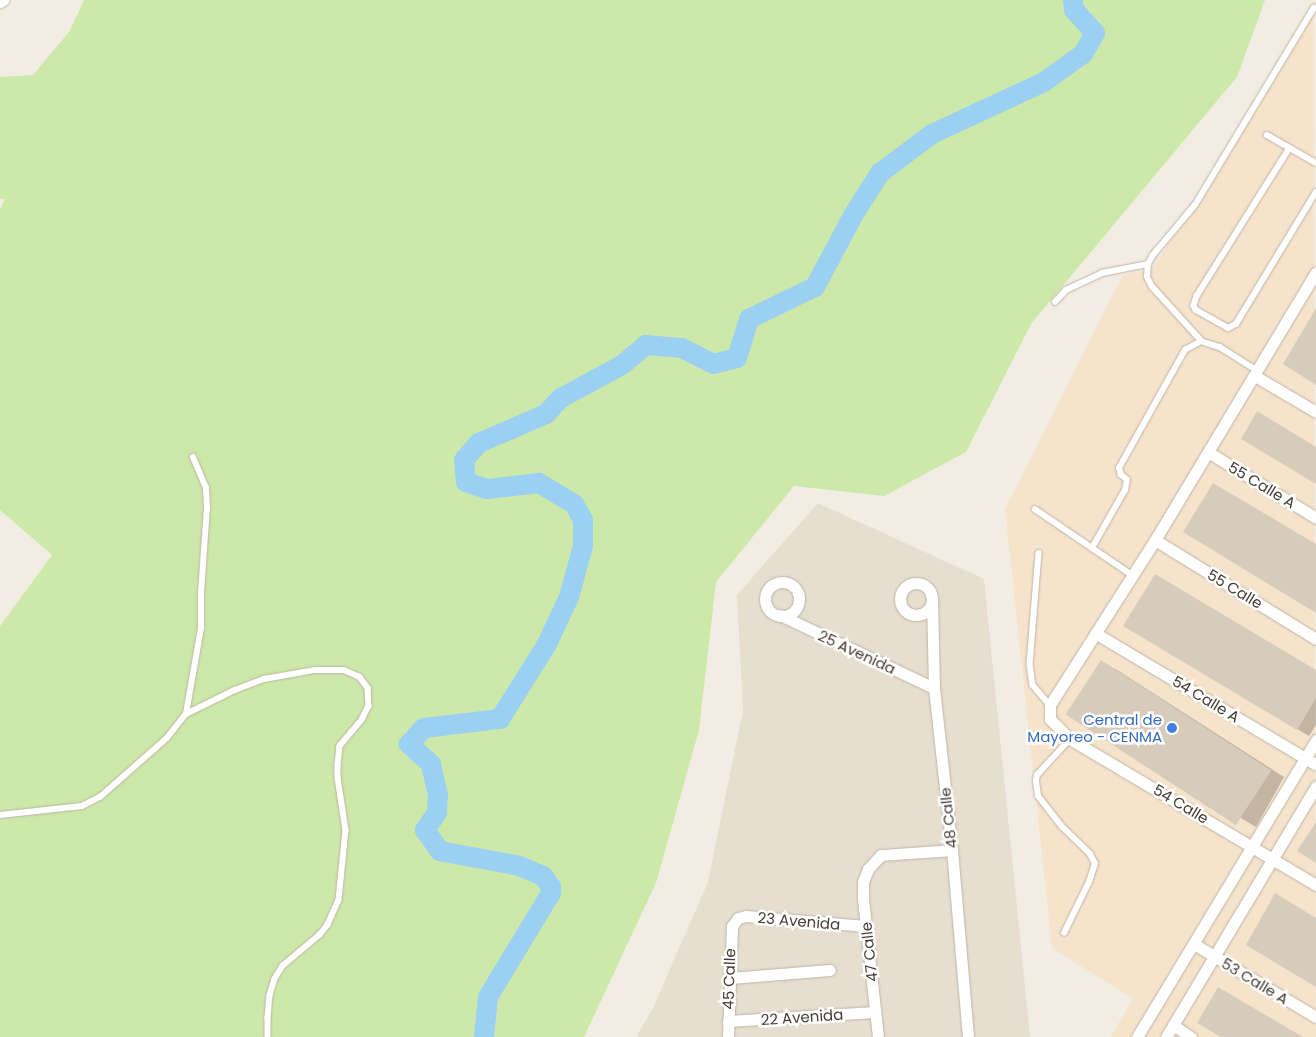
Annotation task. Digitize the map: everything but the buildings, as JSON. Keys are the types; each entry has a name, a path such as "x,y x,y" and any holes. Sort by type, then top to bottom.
{"street":[{"path":"1050,705 1155,540 1314,280"},
{"path":"1257,374 1316,412"},
{"name":"55 Calle A","path":"1208,452 1316,518"},
{"name":"55 Calle","path":"1155,540 1316,639"},
{"name":"48 Calle","path":"932,599 934,688 952,850 968,1037"},
{"name":"25 Avenida","path":"780,615 934,688"},
{"name":"54 Calle A","path":"1095,633 1316,765"},
{"name":"54 Calle","path":"1050,705 1050,719 1070,739 1316,885"},
{"path":"1137,1037 1316,740"},
{"path":"1166,1037 1316,786"},
{"name":"47 Calle","path":"878,1037 863,882 868,869 881,855 952,850"},
{"name":"23 Avenida","path":"734,921 746,916 866,926"},
{"name":"45 Calle","path":"728,1037 732,926 734,921"},
{"name":"53 Calle A","path":"1194,944 1316,1017"},
{"path":"730,978 830,970"},
{"name":"22 Avenida","path":"728,1021 876,1012"},
{"path":"1173,1025 1191,1037"}],"lane":[{"path":"1257,374 1220,347 1202,341 1152,288 1147,277 1148,264 1153,255 1195,205 1314,8"},
{"path":"1267,135 1316,163"},
{"path":"1290,148 1197,296 1194,306 1196,310 1228,328 1236,324 1316,192"},
{"path":"1055,302 1066,290 1102,274 1148,264"},
{"path":"1092,548 1125,490 1127,480 1121,475 1118,468 1185,350 1202,341"},
{"path":"186,714 201,628 201,593 207,508 206,488 193,458"},
{"path":"1035,509 1132,575"},
{"path":"1039,554 1030,664 1034,684 1050,705"},
{"path":"0,815 82,806 100,797 167,738 186,714 235,690 264,679 315,670 344,670 360,677 368,688 369,706 362,720 340,746 338,764 338,778 346,830 339,900 328,925 320,935 283,966 275,979 270,995 268,1037"},
{"path":"1064,933 1092,878 1095,864 1090,854 1077,844 1057,822 1038,796 1036,781 1037,774 1070,739"}],"shaded area":[{"name":"Central de Mayoreo - CENMA","path":"1314,0 1316,1037 1110,1037 1133,999 1052,948 1005,509 1123,275 1153,269"},
{"path":"818,503 984,579 1030,1037 636,1037 652,1010 708,882 743,710 737,595"}],"green space":[{"path":"84,0 1265,0 1237,77 1031,324 966,452 884,496 794,486 716,582 699,730 656,883 584,1037 0,1037 0,626 52,555 0,510 0,209 5,199 0,199 0,77 33,75 69,32"}],"waterway":[{"path":"484,1037 488,997 551,893 551,887 543,876 520,866 440,851 425,830 437,813 438,795 431,764 409,744 424,728 500,719 547,644 569,597 583,546 583,520 574,504 539,483 487,489 466,482 464,460 479,443 546,414 561,398 622,365 646,345 682,348 713,364 737,358 749,319 815,287 854,214 880,173 932,134 1044,82 1083,54 1095,33 1074,10 1073,0"}],"place":[{"name":"Central de Mayoreo - CENMA","path":"1172,728"}]}
